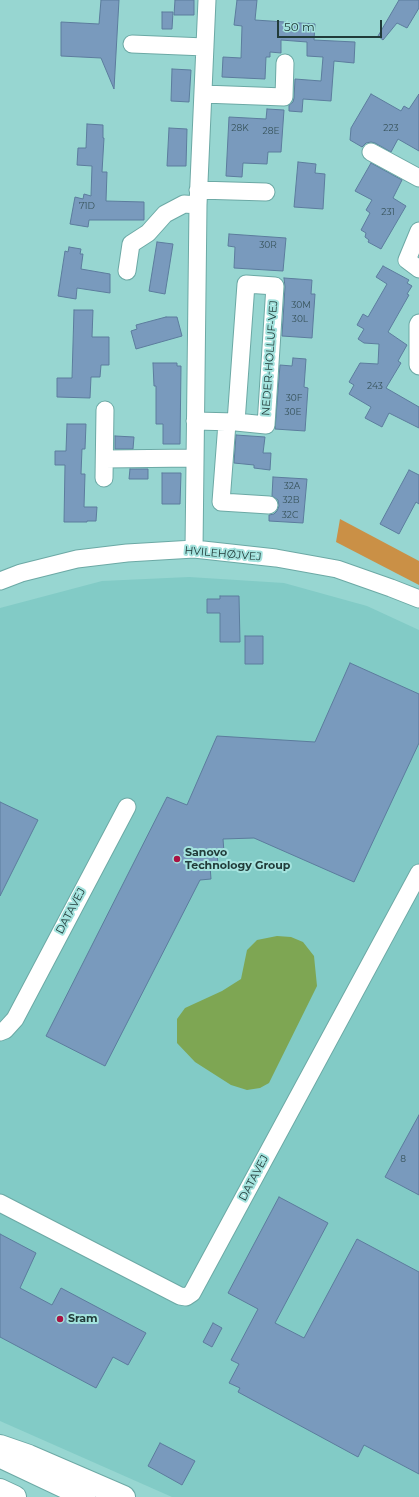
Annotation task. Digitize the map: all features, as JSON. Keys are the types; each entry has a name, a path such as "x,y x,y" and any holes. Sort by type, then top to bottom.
{"highway":[{"path":"0,1446 28,1456 124,1497"},
{"path":"0,1490 15,1497"}],"main road":[{"path":"0,1456 85,1497"}],"street":[{"path":"194,549 198,198 208,0"},
{"path":"132,44 205,47"},
{"path":"203,94 284,97 285,63"},
{"path":"371,152 419,178"},
{"path":"127,271 131,244 148,233 165,214 198,198 266,192"},
{"path":"419,231 406,260 419,269"},
{"name":"NEDER-HOLLUF-VEJ","path":"195,421 231,422 266,425 275,286 246,284 231,422 221,502 269,505"},
{"path":"419,323 419,366"},
{"path":"104,478 105,410"},
{"path":"105,459 194,458"},
{"name":"HVILEHØJVEJ","path":"0,581 21,573 77,559 194,549 276,558 337,569 419,599"},
{"name":"DATAVEJ","path":"0,1032 5,1030 15,1019 126,807"},
{"name":"DATAVEJ","path":"0,1203 180,1296 186,1297 192,1293 419,873"}],"shaded area":[{"path":"340,519 419,561 419,585 336,542"},
{"path":"189,577 284,583 367,606 419,630 419,1497 172,1497 0,1421 0,608 102,581"},
{"path":"277,936 291,937 303,942 314,956 317,986 269,1083 260,1088 247,1090 231,1085 195,1062 177,1043 177,1019 185,1008 222,991 241,979 247,950 257,940"}],"building":[{"path":"101,0 119,0 114,89 101,58 61,56 61,22 99,24"},
{"path":"175,0 194,0 194,15 174,15"},
{"path":"237,0 257,0 255,20 315,24 314,40 355,42 354,63 334,61 331,101 303,99 302,112 289,111 289,105 293,102 294,98 295,79 321,81 323,57 307,56 307,42 281,40 281,53 270,52 270,57 266,57 265,79 222,77 223,57 241,58 242,26 234,25"},
{"path":"399,0 419,0 419,8 407,28 397,23 383,40 378,36"},
{"path":"162,12 173,12 172,29 162,29"},
{"path":"172,69 191,70 189,102 171,101"},
{"path":"371,94 401,111 404,106 409,109 419,94 419,151 398,139 391,152 375,143 366,143 362,147 350,140 351,128"},
{"path":"267,109 284,110 281,152 268,152 267,164 243,163 242,177 226,176 229,117 266,119"},
{"path":"87,124 103,125 104,138 102,172 107,172 106,201 144,202 144,220 89,220 88,227 70,224 75,197 83,199 84,194 91,196 92,166 77,165 78,148 86,148"},
{"path":"169,128 187,129 186,166 167,166"},
{"path":"298,162 316,164 315,173 325,174 323,209 294,207"},
{"path":"371,163 402,180 393,198 406,206 381,249 368,242 369,240 365,237 366,233 361,230 370,213 366,210 372,200 355,191"},
{"path":"229,234 286,238 283,271 234,268 235,247 228,246"},
{"path":"157,242 173,244 165,294 149,291"},
{"path":"69,247 81,249 80,254 83,254 81,269 110,274 110,293 77,288 76,299 58,296 65,251 68,252"},
{"path":"383,266 409,280 407,283 412,286 407,294 409,295 388,332 407,345 398,361 401,363 386,388 419,407 419,428 389,413 382,427 365,418 371,407 349,394 354,385 349,382 360,363 378,364 379,344 364,343 358,339 364,329 357,325 363,314 368,317 387,284 376,277"},
{"path":"284,278 312,280 311,294 315,294 312,338 282,336 285,287"},
{"path":"74,310 93,310 92,337 109,337 109,365 101,365 100,377 91,377 90,398 57,397 57,378 72,378"},
{"path":"166,317 177,317 182,336 136,349 131,331 137,329 136,325"},
{"path":"293,358 306,359 304,387 308,388 305,431 275,429 280,365 292,366"},
{"path":"153,363 177,363 177,366 181,366 180,444 163,444 163,424 156,424 156,386 154,386"},
{"path":"67,424 86,424 85,449 82,449 81,474 85,474 84,507 97,507 96,521 64,522 65,465 55,465 55,451 66,451"},
{"path":"236,435 265,437 263,453 271,453 270,470 254,468 254,465 234,463"},
{"path":"115,436 134,437 133,449 115,449"},
{"path":"130,469 148,469 148,479 129,479"},
{"path":"409,470 419,475 419,504 416,502 399,534 380,524"},
{"path":"162,473 181,473 180,504 162,504"},
{"path":"273,477 307,479 303,523 269,521 269,515 274,514 279,506 278,500 272,496"},
{"path":"220,596 239,596 240,642 220,642 220,613 207,613 207,599 220,599"},
{"path":"245,636 263,636 263,664 245,664"},
{"name":"Sanovo Technology Group","path":"350,663 419,694 419,743 354,882 254,838 223,839 224,852 217,852 218,866 210,866 211,879 200,880 105,1066 46,1036 167,797 187,805 217,736 315,742"},
{"path":"0,802 38,820 0,896"},
{"path":"419,1115 419,1195 385,1177"},
{"path":"279,1197 328,1223 275,1323 304,1338 357,1239 419,1272 419,1474 364,1445 358,1457 238,1392 240,1388 229,1383 239,1364 231,1360 258,1309 228,1293"},
{"name":"Sram","path":"0,1234 36,1253 20,1288 52,1305 61,1288 146,1333 128,1365 113,1357 96,1388 0,1337"},
{"path":"213,1323 222,1328 212,1347 203,1342"},
{"path":"160,1443 195,1461 182,1485 148,1466"}],"place":[{"name":"Sanovo Technology Group","path":"177,859"},
{"name":"Sram","path":"60,1319"}]}
